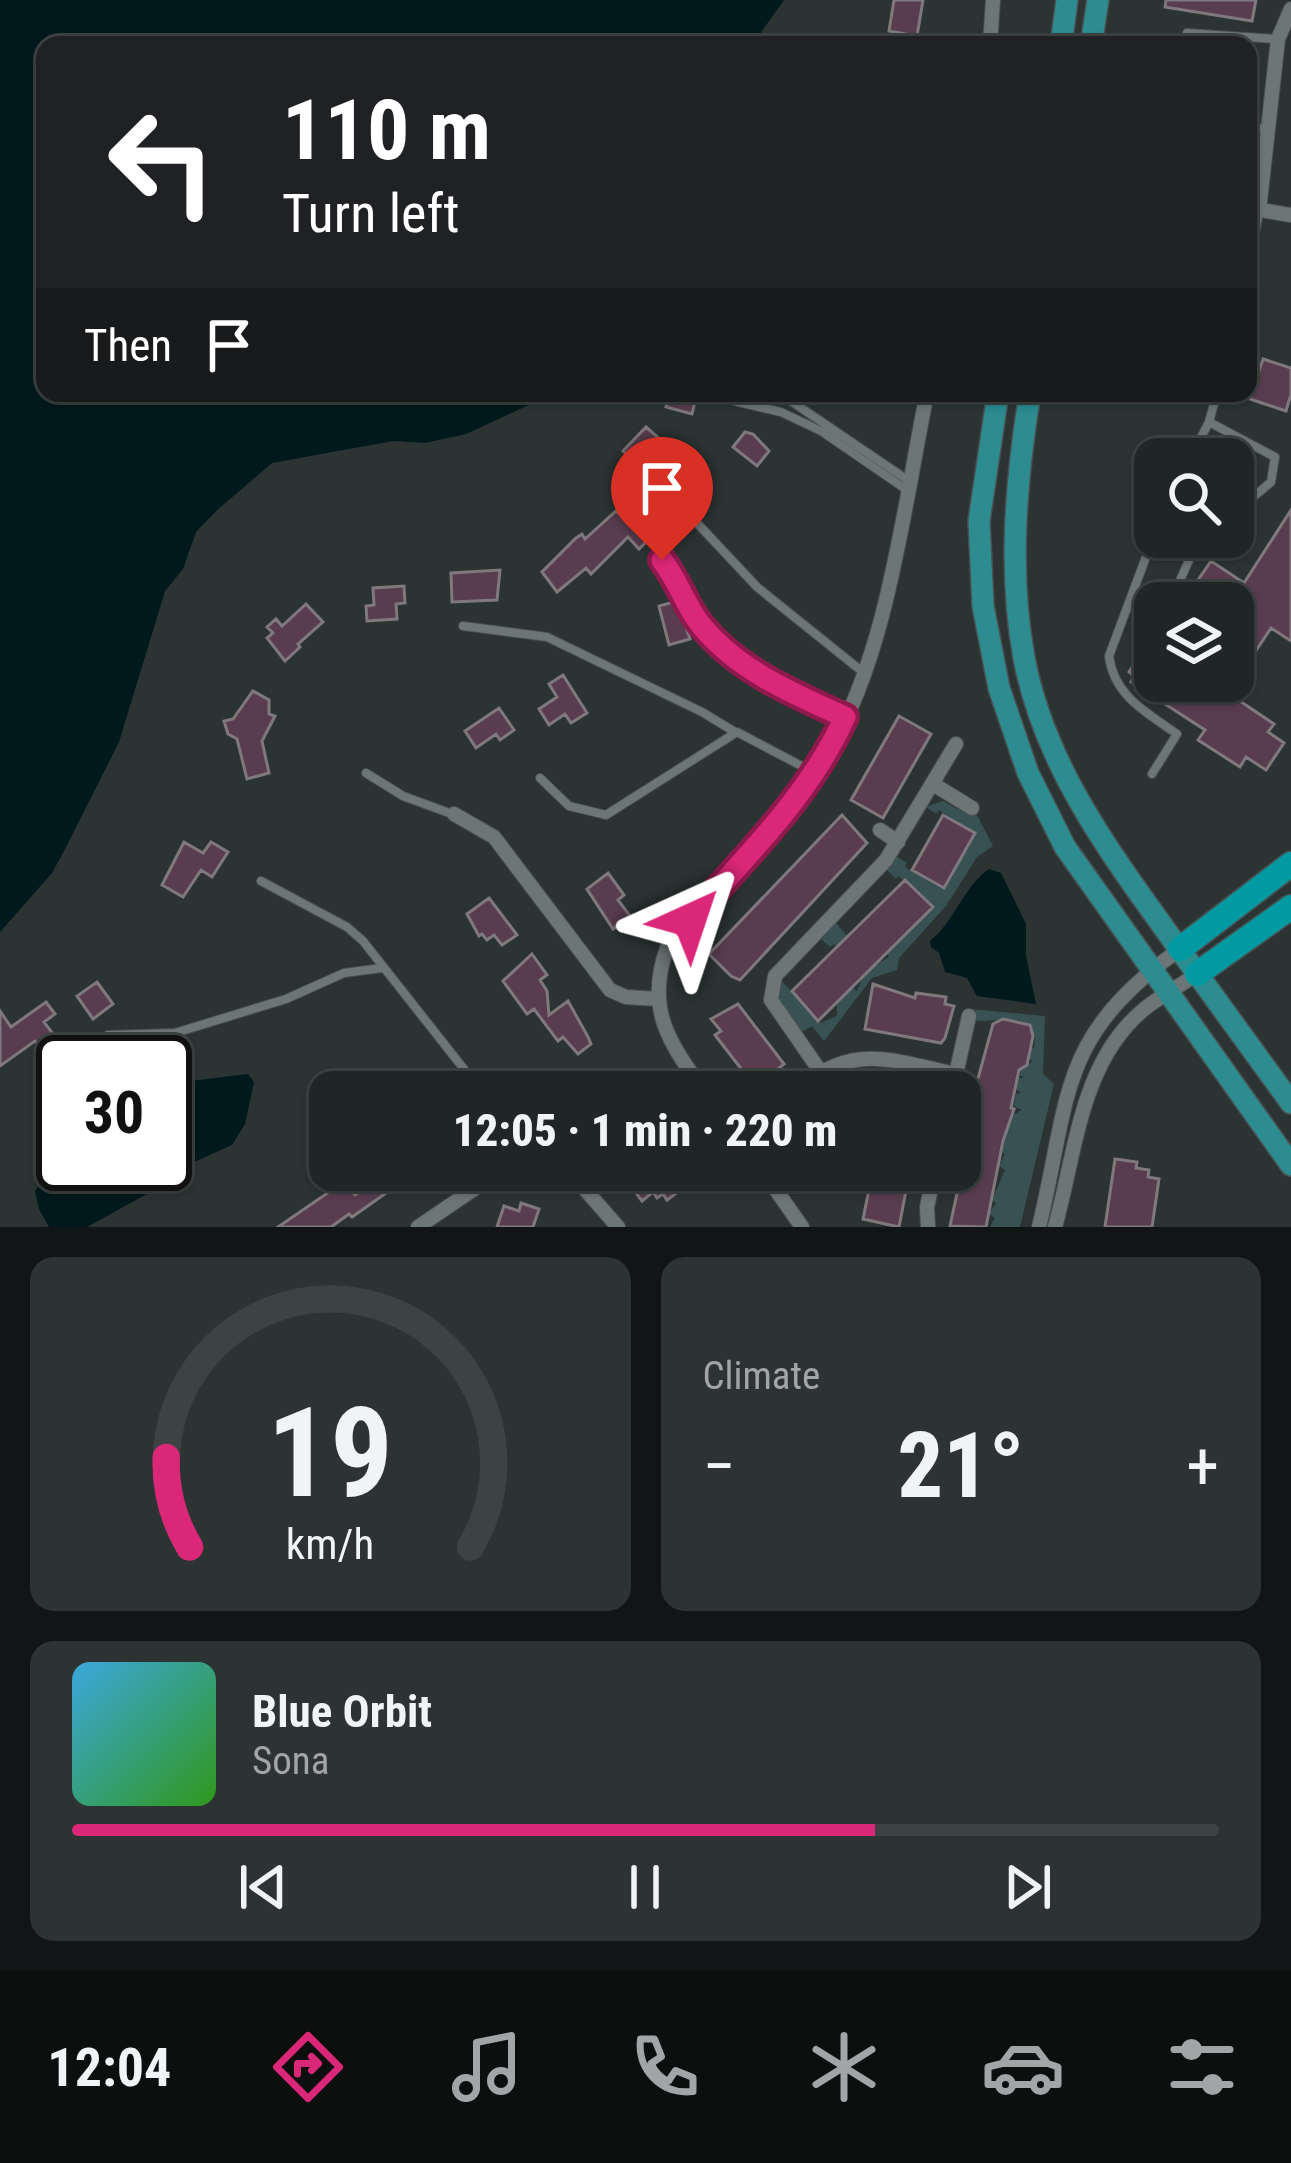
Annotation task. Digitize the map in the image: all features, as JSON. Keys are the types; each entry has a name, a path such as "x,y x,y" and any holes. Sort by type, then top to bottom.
{"highway":[{"path":"1180,949 1291,864"},
{"path":"1197,974 1291,907"}],"main road":[{"path":"1062,36 1067,0"},
{"path":"1092,36 1098,0"},
{"path":"997,402 979,521 983,606 999,688 1028,773 1065,847 1291,1165"},
{"path":"1029,402 1020,458 1015,576 1024,659 1052,751 1090,822 1291,1102"}],"street":[{"path":"991,36 993,0"},
{"path":"1257,196 1271,129 1278,40 1291,9"},
{"path":"1257,210 1291,215"},
{"path":"691,1071 665,1033 657,976 667,948 792,806 845,717 865,674 925,402"},
{"path":"942,1071 876,1057 837,1062 820,1071 771,1000 771,985 886,860 956,744"},
{"path":"933,784 973,808"},
{"path":"454,814 494,837 610,990 626,997 658,999"},
{"path":"880,830 898,842"},
{"path":"1040,1227 1066,1089 1078,1057 1096,1027 1132,986 1180,949"},
{"path":"1055,1227 1094,1074 1127,1026 1197,974"},
{"path":"957,1071 969,1016"},
{"path":"418,1227 471,1191"},
{"path":"586,1191 618,1227"},
{"path":"777,1191 802,1227"},
{"path":"928,1227 930,1191"}],"lane":[{"path":"1187,33 1226,36"},
{"path":"1257,38 1278,40"},
{"path":"1257,128 1271,129"},
{"path":"738,402 781,412 821,431 908,486"},
{"path":"791,402 908,486"},
{"path":"1201,438 1215,402"},
{"path":"1209,422 1239,438"},
{"path":"1254,446 1275,457 1271,482 1254,496"},
{"path":"696,522 757,587 865,674"},
{"path":"1145,558 1109,656 1111,672 1128,699 1177,734 1152,775"},
{"path":"1179,582 1190,558"},
{"path":"662,560 681,584 696,619 731,656 845,717"},
{"path":"463,626 547,637 814,773"},
{"path":"540,778 569,806 606,814 736,732"},
{"path":"367,773 403,796 454,814"},
{"path":"261,881 347,927 466,1071"},
{"path":"108,1035 175,1033 286,999 344,973 382,968"}],"shaded area":[{"path":"0,0 784,0 758,36 36,36 36,402 534,402 466,434 425,443 393,441 272,463 216,511 196,532 183,569 165,591 119,742 64,851 52,873 0,932"},
{"path":"943,801 977,815 993,846 977,857 946,906 899,958 897,970 872,978 824,1041 812,1026 800,1033 779,1001 782,981 820,1023 837,1016 837,1001 852,987 857,991 865,972 834,944 830,947 821,939 836,923 874,966 889,957 886,952 930,906 886,869 896,856 907,863 905,867 940,888 953,877 949,872 969,848 973,832 926,807"},
{"path":"989,869 1001,873 1026,924 1026,956 1036,1004 977,996 967,978 945,972 939,953 931,947 930,941"},
{"path":"970,1009 1045,1016 1043,1074 1054,1084 1020,1227 990,1227 995,1218 989,1214 996,1203 992,1200 1005,1170 999,1166 1006,1135 981,1130 981,1119 1009,1125 1011,1116 1022,1110 1014,1106 1016,1094 1021,1093 1015,1088 1017,1078 1024,1078 1021,1069 1032,1062 1024,1047 1034,1048 1035,1036 1030,1036 1030,1025 1019,1020 974,1021 976,1014"},
{"path":"248,1074 254,1082 245,1124 232,1145 192,1163 192,1081"},
{"path":"35,1191 152,1191 87,1227 49,1227"}],"building":[{"path":"894,0 923,0 917,36 889,31"},
{"path":"1166,0 1256,0 1252,21 1165,7"},
{"path":"1263,359 1291,368 1286,411 1257,401"},
{"path":"667,402 695,402 692,414 666,407"},
{"path":"646,427 662,441 639,466 623,451"},
{"path":"745,432 769,451 757,466 733,447"},
{"path":"1291,510 1291,641 1271,628 1254,654 1254,582 1245,582"},
{"path":"616,511 627,519 636,518 649,532 644,536 648,540 639,549 628,537 591,574 586,568 557,592 542,572 576,538 582,534 585,539"},
{"path":"1211,561 1242,582 1198,580"},
{"path":"500,570 497,600 452,602 451,573"},
{"path":"404,586 405,603 396,604 397,619 367,621 366,606 374,605 373,588"},
{"path":"677,601 690,639 669,645 659,606"},
{"path":"306,604 323,622 285,661 267,638 273,633 267,627 276,619 282,626"},
{"path":"563,675 587,713 571,723 565,714 549,725 539,709 557,697 549,684"},
{"path":"253,691 269,700 269,714 275,716 262,741 269,773 247,779 237,739 228,734 224,721 233,719"},
{"path":"1162,702 1241,702 1274,724 1268,732 1284,743 1266,770 1246,757 1240,767 1198,740 1205,730"},
{"path":"499,708 514,730 500,740 496,734 476,748 465,731"},
{"path":"899,716 931,734 883,818 851,800"},
{"path":"842,815 867,843 740,980 731,976 709,954"},
{"path":"943,815 975,833 944,888 912,870"},
{"path":"184,842 203,853 211,842 228,852 212,877 201,870 183,897 162,885"},
{"path":"608,873 624,895 618,900 630,916 613,929 587,889"},
{"path":"905,880 933,907 818,1021 792,991"},
{"path":"489,898 517,935 502,945 494,935 487,940 479,936 467,914"},
{"path":"532,954 547,975 540,980 547,991 549,1015 568,1001 588,1037 591,1044 578,1054 563,1037 558,1041 534,1009 527,1014 503,981"},
{"path":"97,982 113,1004 93,1019 77,996"},
{"path":"873,984 915,998 916,993 946,997 945,1004 954,1006 941,1043 865,1029"},
{"path":"46,1002 55,1014 44,1022 53,1034 36,1035 36,1042 0,1066 0,1011 11,1027"},
{"path":"738,1004 784,1064 776,1071 743,1071 715,1035 721,1031 711,1019"},
{"path":"1003,1019 1030,1025 1033,1036 1027,1065 1019,1070 986,1227 950,1226 958,1191 981,1191 980,1071 993,1024"},
{"path":"1115,1159 1137,1162 1136,1168 1149,1170 1148,1177 1159,1179 1152,1227 1105,1227"},
{"path":"330,1191 355,1195 389,1191 331,1227 278,1227"},
{"path":"634,1191 678,1192 667,1200 653,1192 642,1201"},
{"path":"869,1191 906,1191 899,1227 863,1219"},
{"path":"521,1203 539,1209 533,1227 497,1227 504,1206 519,1211"}],"route":[{"path":"662,560 681,584 696,619 731,656 845,717 792,806 690,920"}]}
